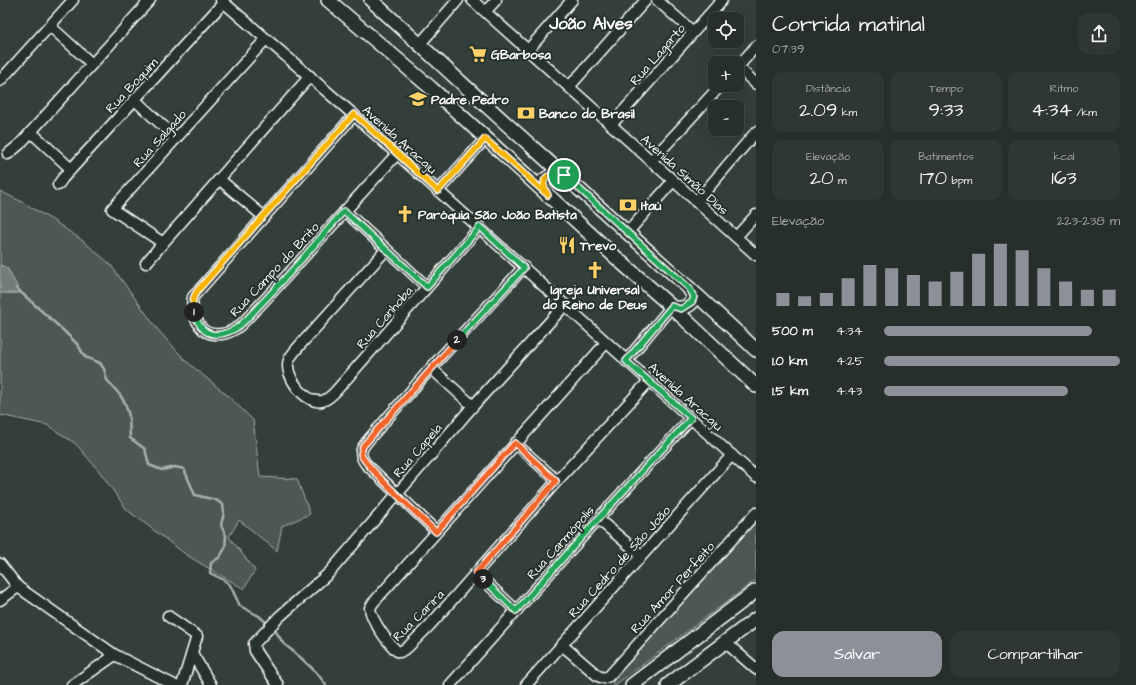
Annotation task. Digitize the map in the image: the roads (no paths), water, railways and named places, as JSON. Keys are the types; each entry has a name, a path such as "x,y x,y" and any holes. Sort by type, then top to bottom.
{"main road":[{"path":"328,0 431,88 485,139 672,307 756,386"},
{"path":"371,0 628,232 756,350"},
{"path":"548,195 543,187 544,180 552,175 564,175"},
{"path":"672,307 683,308 692,302 694,297 689,288"},
{"path":"632,685 756,591"},
{"path":"668,685 756,619"},
{"path":"666,659 680,676"}],"street":[{"path":"0,81 73,0"},
{"path":"8,154 31,132 150,0"},
{"path":"420,44 458,0"},
{"name":"Avenida Simão Dias","path":"472,0 756,255"},
{"path":"486,11 496,0"},
{"path":"528,50 572,0"},
{"path":"569,87 646,0"},
{"path":"657,0 693,32"},
{"name":"Rua Lagarto","path":"611,125 722,0"},
{"name":"Avenida Aracaju","path":"223,1 354,114 756,477"},
{"name":"Rua Boquim","path":"58,185 223,1"},
{"path":"50,26 92,64"},
{"name":"Rua Salgado","path":"163,243 112,209 266,39"},
{"path":"744,59 756,46"},
{"path":"744,73 756,84"},
{"path":"146,263 310,76"},
{"path":"651,161 715,92"},
{"path":"135,100 176,138"},
{"name":"Rua Campo do Brito","path":"354,114 193,297 192,304 195,317 198,324 205,332 214,334 225,333 237,328 273,291 397,154"},
{"path":"31,132 71,169"},
{"path":"696,202 756,132"},
{"path":"438,191 485,139"},
{"path":"219,179 263,216"},
{"path":"628,232 672,181"},
{"path":"344,211 427,287"},
{"path":"736,237 756,215"},
{"name":"Rua Canhoba","path":"386,250 300,345 289,360 288,366 290,375 298,388 310,400 321,402 330,397 343,384 480,227"},
{"path":"436,532 366,464 361,456 361,451 377,429 431,368 524,268"},
{"name":"Rua Capela","path":"278,685 258,657 254,644 279,617 328,573 473,406 565,305"},
{"path":"626,361 672,307"},
{"name":"Rua Carira","path":"606,343 380,594 370,608 371,613 381,630 395,650 398,652 402,651 412,643 476,573 556,481 649,381"},
{"path":"431,368 473,406"},
{"name":"Rua Carmópolis","path":"450,685 598,519 691,418"},
{"path":"515,443 556,481"},
{"name":"Rua Cedro de São João","path":"526,685 732,454"},
{"name":"Rua Amor Perfeito","path":"562,645 594,673 602,677 607,677 616,670 756,513"},
{"path":"598,519 641,555"},
{"path":"0,564 18,587 115,655 161,683 174,685"},
{"path":"476,573 516,611"},
{"path":"0,600 18,587"},
{"path":"168,616 197,636 182,685"},
{"path":"725,642 756,669"},
{"path":"192,652 211,685"},
{"path":"72,685 115,655"}],"waterway":[{"path":"16,288 64,331 78,345 85,357 100,363 104,369 107,380 125,403 129,416 130,438 145,449 149,465 162,470 175,467 184,469 195,495 216,500 223,505 224,513 221,525 226,536 225,548 220,557 211,563 210,573 224,580 230,585 240,606 259,616 267,623"},
{"path":"275,630 283,643 317,673 326,685"}],"place":[{"name":"GBarbosa","path":"478,54"},
{"name":"Padre Pedro","path":"418,99"},
{"name":"Banco do Brasil","path":"526,113"},
{"name":"Itaú","path":"628,205"},
{"name":"Paróquia São João Batista","path":"405,214"},
{"name":"Trevo","path":"567,245"},
{"name":"Igreja Universal do Reino de Deus","path":"595,270"}],"district":[{"name":"João Alves","path":"591,23"}]}
